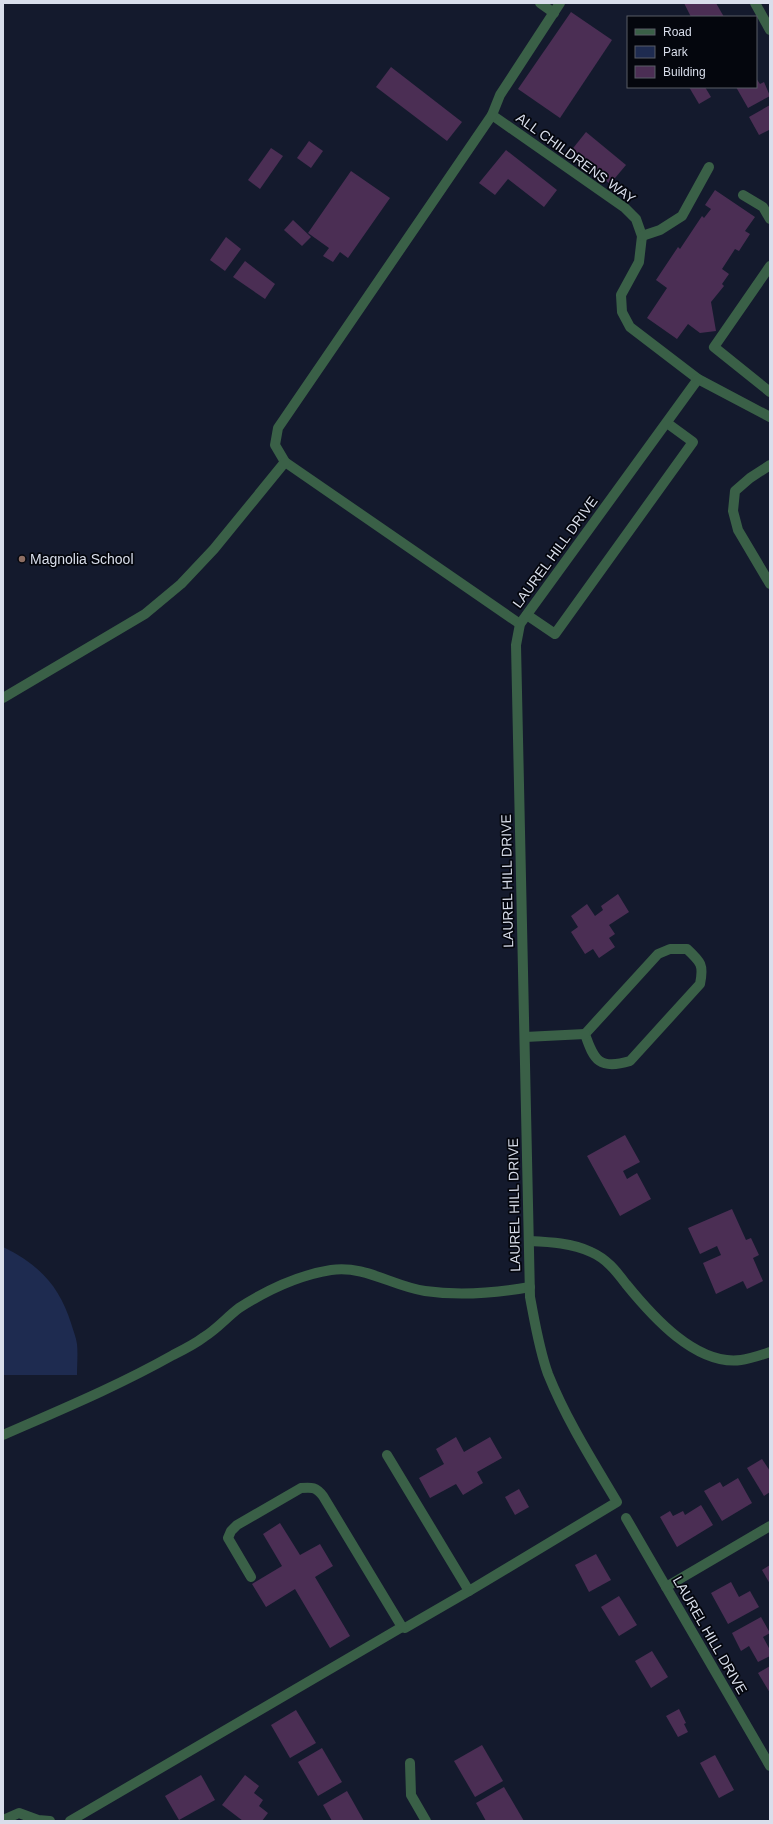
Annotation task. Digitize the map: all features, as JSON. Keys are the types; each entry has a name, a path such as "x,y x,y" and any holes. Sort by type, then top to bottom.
{"street":[{"path":"540,3 554,13"},
{"path":"520,624 285,462 274,445 278,428 492,115 500,95 560,3"},
{"path":"755,3 770,30"},
{"name":"ALL CHILDRENS WAY","path":"492,115 625,208 636,219 642,236 639,262 621,294 622,312 630,327 698,379"},
{"path":"642,236 660,230 682,216 709,167"},
{"path":"743,195 763,207 770,219"},
{"path":"770,266 714,347 770,392"},
{"path":"698,379 770,417"},
{"name":"LAUREL HILL DRIVE","path":"469,1591 617,1502 573,1428 548,1373 537,1336 530,1287 516,645 520,624 698,379"},
{"path":"527,615 555,634 693,442 667,423"},
{"path":"3,698 146,614 181,584 214,549 285,462"},
{"path":"770,465 750,478 735,491 733,511 738,530 770,584"},
{"path":"525,1037 585,1034 658,954 670,949 687,949 699,960 703,970 700,984 630,1061 616,1065 605,1064 592,1053 585,1034"},
{"path":"529,1241 562,1243 592,1252 610,1264 657,1320 687,1345 717,1358 740,1360 770,1352"},
{"path":"3,1435 119,1383 172,1356 205,1337 239,1308 280,1286 311,1274 333,1270 352,1269 373,1274 400,1285 425,1291 502,1292 530,1287"},
{"path":"70,1821 402,1627 405,1628 469,1591 387,1455"},
{"path":"251,1577 228,1538 231,1530 237,1525 301,1488 312,1487 319,1491 323,1496 402,1627"},
{"name":"LAUREL HILL DRIVE","path":"626,1518 770,1766"},
{"path":"666,1587 770,1526"},
{"path":"410,1763 411,1795 426,1821"},
{"path":"3,1820 19,1813 38,1820 50,1821"}],"green space":[{"path":"3,1247 37,1268 46,1277 60,1297 77,1341 77,1375 3,1375"}],"building":[{"path":"684,3 716,3 723,16 690,16"},
{"path":"571,12 612,40 560,118 518,89"},
{"path":"391,67 462,122 447,141 376,87"},
{"path":"757,80 760,84 764,82 770,96 748,108 737,88 757,88"},
{"path":"690,88 706,88 711,97 699,104"},
{"path":"770,105 770,132 769,130 759,135 749,117"},
{"path":"586,132 626,165 610,184 570,152"},
{"path":"309,141 323,151 311,168 297,158"},
{"path":"271,148 283,156 260,189 248,180"},
{"path":"506,150 557,190 544,207 508,179 495,195 479,183"},
{"path":"351,171 390,198 348,258 340,252 333,262 323,256 329,248 308,233"},
{"path":"715,190 755,217 745,231 750,234 739,251 735,249 722,269 729,274 722,284 724,286 711,302 716,331 700,333 688,324 677,339 647,318 667,288 656,280 678,247 680,249 702,216 704,218 711,209 705,205"},
{"path":"293,220 311,237 302,246 284,230"},
{"path":"226,237 241,249 225,271 210,260"},
{"path":"245,261 275,284 265,299 233,277"},
{"path":"618,894 629,912 609,925 615,934 609,938 615,947 599,958 593,949 585,954 571,932 578,927 571,916 587,904 595,916 603,910 601,906"},
{"path":"625,1135 640,1162 623,1171 627,1179 637,1173 651,1199 620,1216 587,1156"},
{"path":"732,1209 746,1240 751,1238 759,1255 753,1258 763,1281 747,1289 743,1281 716,1294 703,1263 721,1255 717,1246 700,1254 688,1228"},
{"path":"456,1437 464,1452 490,1437 502,1458 477,1472 483,1483 463,1495 456,1484 430,1498 419,1478 444,1464 436,1449"},
{"path":"762,1459 770,1471 770,1492 764,1496 747,1468"},
{"path":"738,1478 752,1503 722,1521 704,1491 720,1482 723,1487"},
{"path":"519,1489 529,1507 515,1515 505,1497"},
{"path":"701,1505 713,1525 677,1547 660,1517 670,1511 673,1516 683,1511 685,1515"},
{"path":"280,1523 300,1555 320,1544 333,1566 315,1577 350,1636 330,1648 295,1589 266,1607 252,1584 282,1566 263,1534"},
{"path":"596,1554 611,1580 589,1592 575,1565"},
{"path":"770,1565 770,1584 762,1570"},
{"path":"731,1582 739,1597 750,1591 759,1607 728,1624 711,1593"},
{"path":"619,1596 637,1625 619,1636 601,1607"},
{"path":"761,1617 770,1633 763,1637 770,1650 770,1656 758,1662 749,1646 741,1651 732,1633"},
{"path":"652,1651 668,1677 651,1688 635,1661"},
{"path":"770,1666 770,1693 758,1673"},
{"path":"679,1709 686,1723 684,1724 688,1732 678,1737 666,1716"},
{"path":"296,1710 316,1743 290,1758 271,1725"},
{"path":"482,1745 503,1781 475,1797 454,1761"},
{"path":"322,1748 342,1782 318,1796 298,1762"},
{"path":"715,1755 734,1790 719,1798 700,1763"},
{"path":"201,1775 215,1800 179,1820 165,1796"},
{"path":"245,1775 259,1786 254,1793 263,1800 259,1806 268,1813 262,1821 243,1821 222,1805"},
{"path":"504,1787 524,1821 486,1821 476,1803"},
{"path":"347,1791 364,1821 332,1821 323,1805"}],"place":[{"name":"Magnolia School","path":"22,559"}]}
